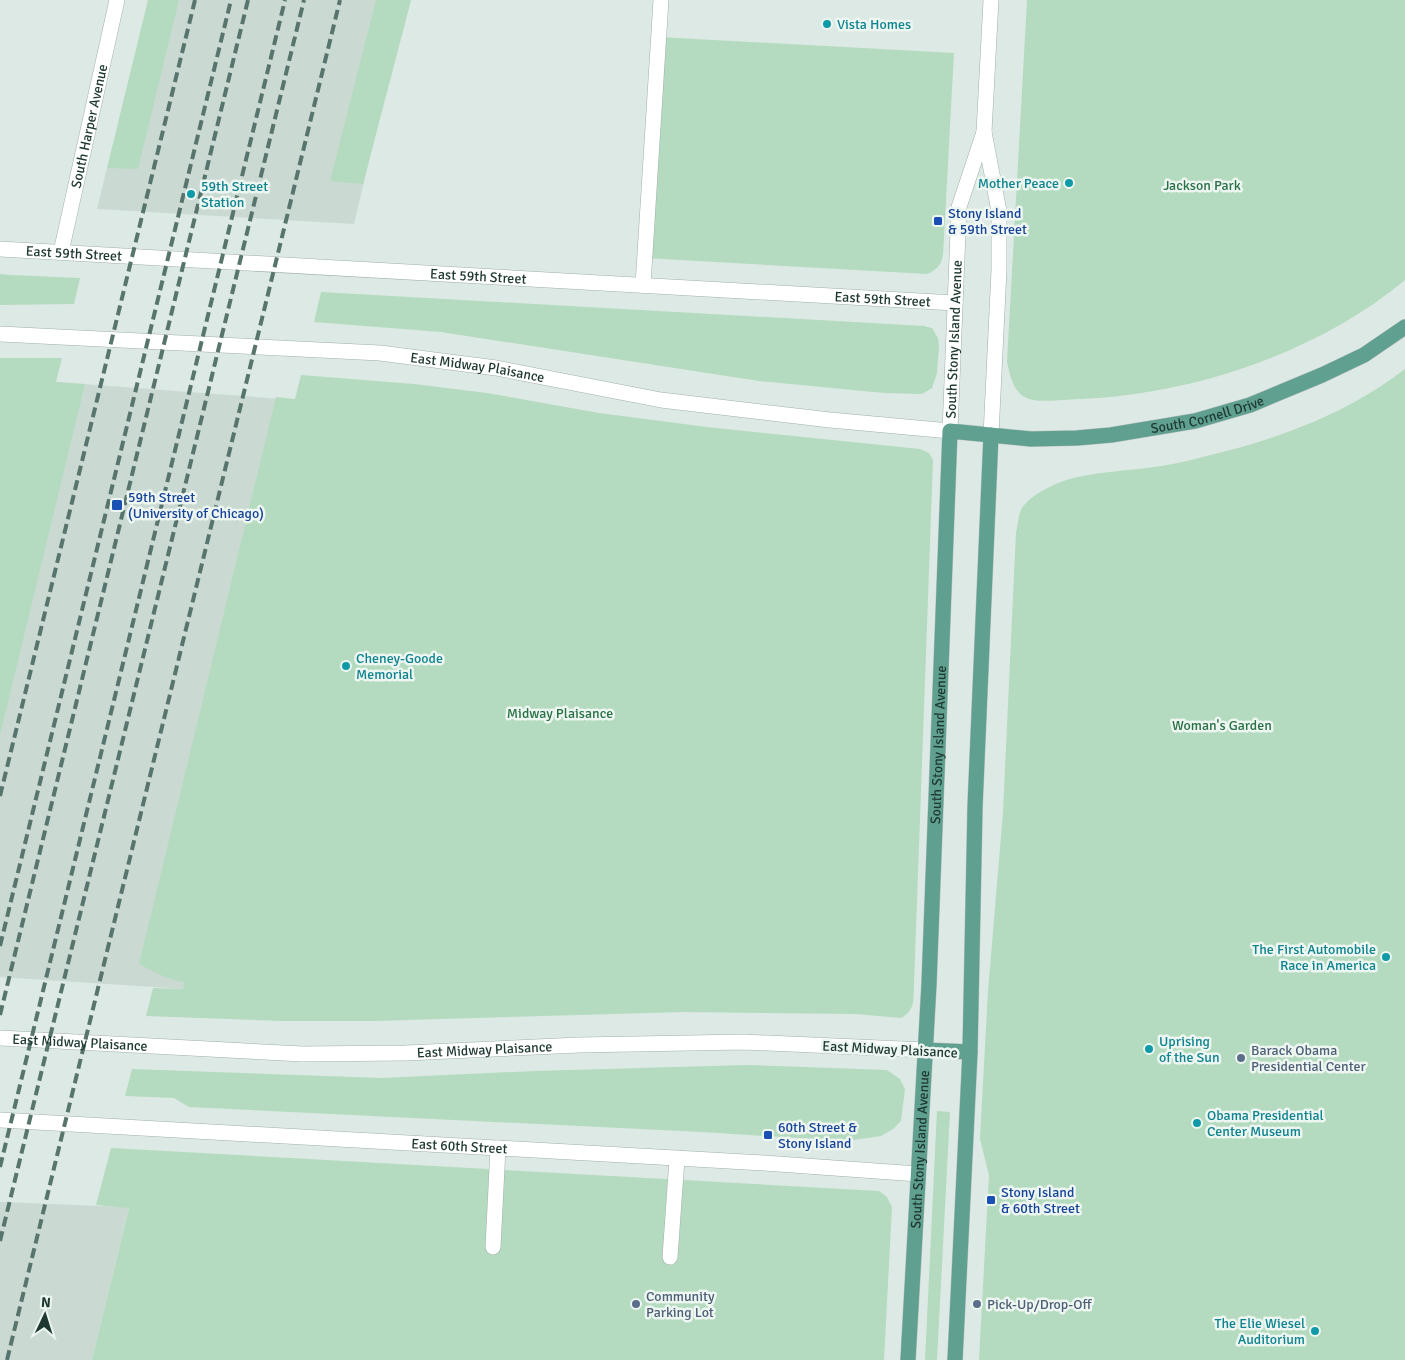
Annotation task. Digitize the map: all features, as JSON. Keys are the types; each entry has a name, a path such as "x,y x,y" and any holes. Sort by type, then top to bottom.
{"main road":[{"name":"South Cornell Drive","path":"950,431 1031,439 1076,438 1111,435 1195,421 1250,405 1322,375 1364,355 1405,327"},
{"name":"South Stony Island Avenue","path":"908,1360 925,1050 950,431"},
{"name":"South Stony Island Avenue","path":"955,1360 970,1052 975,807 991,435"},
{"name":"East Midway Plaisance","path":"925,1050 970,1052"}],"street":[{"name":"South Harper Avenue","path":"61,252 117,0"},
{"path":"644,286 661,0"},
{"name":"South Stony Island Avenue","path":"991,0 984,132 999,211 999,270 991,435"},
{"name":"South Stony Island Avenue","path":"950,431 959,207 984,132"},
{"name":"East 59th Street","path":"0,248 955,303"},
{"name":"East Midway Plaisance","path":"0,334 380,353 496,368 661,400 830,420 950,431"},
{"name":"East Midway Plaisance","path":"0,1038 302,1054 406,1054 579,1045 734,1042 925,1050"},
{"name":"East 60th Street","path":"0,1120 918,1174"},
{"path":"493,1247 498,1148"},
{"path":"670,1257 677,1159"}],"shaded area":[{"path":"160,0 411,0 354,224 97,209 107,168 130,148"},
{"path":"56,382 322,402 183,989 0,977 0,605"},
{"path":"0,1202 129,1207 92,1360 0,1360"}],"green space":[{"path":"148,0 179,0 138,169 107,168"},
{"path":"376,0 411,0 363,184 330,181"},
{"name":"Jackson Park","path":"1027,0 1405,0 1405,280 1371,306 1295,348 1253,365 1211,378 1125,395 1047,401 1024,397 1013,384 1007,362"},
{"path":"659,37 954,53 943,255 938,267 927,274 645,258"},
{"path":"0,274 80,278 74,304 0,305"},
{"path":"321,292 924,326 932,328 938,338 937,373 932,388 922,394 884,393 759,381 441,332 314,322"},
{"path":"0,358 62,358 56,382 85,384 0,735"},
{"name":"Woman's Garden","path":"1405,369 1405,1360 979,1360 989,1175 980,1139 988,991 1003,812 1016,532 1021,510 1028,501 1039,493 1073,478 1177,463 1260,442 1286,433 1336,412 1383,385"},
{"name":"Midway Plaisance","path":"301,375 414,384 487,393 599,413 707,427 920,449 929,453 933,460 914,995 913,1004 906,1015 901,1018 856,1014 683,1012 373,1021 282,1021 146,1016 153,988 183,989 184,982 166,977 139,964 276,397 295,399"},
{"path":"747,1065 887,1070 900,1079 905,1089 901,1121 893,1129 881,1136 846,1141 702,1132 189,1107 174,1098 125,1096 132,1069 382,1078 534,1071"},
{"path":"937,1111 950,1112 937,1360 925,1360"},
{"path":"111,1148 879,1191 887,1197 892,1207 884,1360 92,1360 129,1208 96,1205"}],"railway":[{"path":"0,796 195,0"},
{"path":"0,946 231,0"},
{"path":"0,1015 248,0"},
{"path":"0,1167 285,0"},
{"path":"0,1241 304,0"},
{"path":"7,1360 340,0"}],"place":[{"name":"Vista Homes","path":"827,24"},
{"name":"Mother Peace","path":"1069,183"},
{"name":"59th Street Station","path":"191,194"},
{"name":"Stony Island & 59th Street","path":"938,221"},
{"name":"59th Street (University of Chicago)","path":"117,505"},
{"name":"Cheney-Goode Memorial","path":"346,666"},
{"name":"The First Automobile Race in America","path":"1386,957"},
{"name":"Uprising of the Sun","path":"1149,1049"},
{"name":"Barack Obama Presidential Center","path":"1241,1058"},
{"name":"Obama Presidential Center Museum","path":"1197,1123"},
{"name":"60th Street & Stony Island","path":"768,1135"},
{"name":"Stony Island & 60th Street","path":"991,1200"},
{"name":"Community Parking Lot","path":"636,1304"},
{"name":"Pick-Up/Drop-Off","path":"977,1304"},
{"name":"The Elie Wiesel Auditorium","path":"1315,1331"}]}
